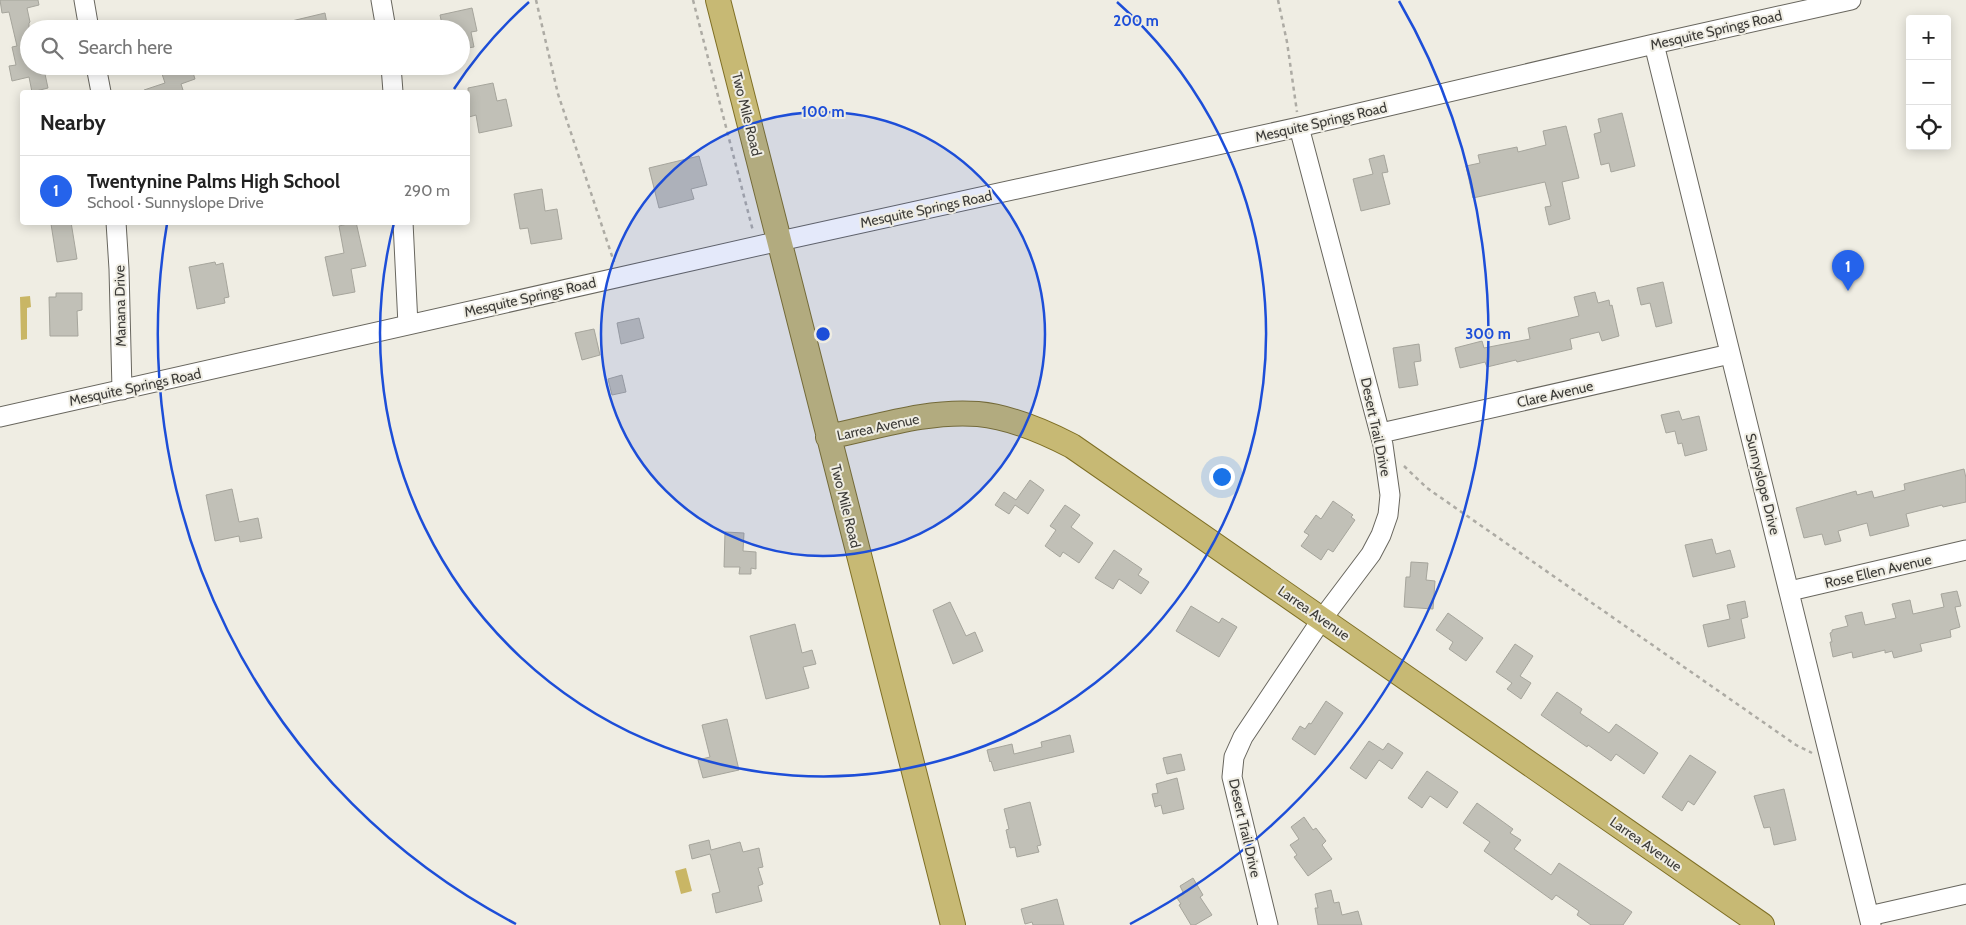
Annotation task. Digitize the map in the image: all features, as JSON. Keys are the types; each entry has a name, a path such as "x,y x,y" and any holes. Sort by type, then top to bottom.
{"main road":[{"name":"Two Mile Road","path":"718,0 769,244 828,437 953,925"},
{"name":"Larrea Avenue","path":"828,437 912,418 978,414 1009,420 1039,430 1072,446 1102,465 1762,925"}],"street":[{"path":"84,0 87,20"},
{"path":"381,0 384,20"},
{"name":"Mesquite Springs Road","path":"0,416 1299,127 1851,0"},
{"name":"Sunnyslope Drive","path":"1654,44 1870,921"},
{"path":"98,75 101,90"},
{"path":"391,75 393,90"},
{"name":"Desert Trail Drive","path":"1268,925 1232,777 1234,757 1243,737 1270,695 1322,619 1371,554 1382,535 1388,515 1390,495 1382,439 1299,127"},
{"name":"Manana Drive","path":"116,225 120,269 122,390"},
{"path":"403,225 408,325"},
{"name":"Clare Avenue","path":"1382,439 1730,354"},
{"name":"Rose Ellen Avenue","path":"1790,591 1966,550"},
{"path":"1870,921 1966,894"}],"path":[{"path":"536,0 558,94 592,199 610,246 618,278"},
{"path":"694,0 769,244"},
{"path":"1278,0 1287,42 1299,127"},
{"path":"1382,439 1427,488 1796,745 1831,762"}],"shaded area":[{"path":"30,296 31,307 27,308 27,339 21,340 20,297"},
{"path":"686,868 692,891 681,894 675,871"}],"building":[{"path":"0,0 38,0 39,5 27,8 30,20 20,20 20,75 45,75 48,88 32,90 29,77 12,81 9,66 16,65 12,47 17,46 9,12 2,13"},
{"path":"472,8 477,31 471,32 474,47 470,48 470,20 441,20 440,15"},
{"path":"325,13 326,20 296,20"},
{"path":"162,75 194,75 195,79 181,84 183,90 144,90 165,83"},
{"path":"493,83 497,101 506,99 512,126 479,133 476,115 470,117 470,90 468,88"},
{"path":"1622,113 1635,166 1611,172 1609,163 1601,165 1594,134 1601,132 1598,119"},
{"path":"1566,126 1579,178 1562,182 1570,219 1549,225 1545,207 1551,206 1545,182 1473,198 1466,166 1480,163 1478,155 1517,147 1518,152 1546,145 1543,131"},
{"path":"1384,155 1388,172 1382,173 1390,204 1361,211 1353,179 1373,174 1369,159"},
{"path":"699,156 707,185 691,189 694,199 659,208 649,168"},
{"path":"542,189 545,211 557,209 562,239 531,244 528,228 520,229 514,194"},
{"path":"51,225 71,225 77,259 57,262"},
{"path":"357,225 366,266 351,269 355,292 333,296 325,257 344,253 339,226"},
{"path":"215,262 216,265 223,263 229,297 224,298 225,303 197,309 189,267"},
{"path":"1663,282 1672,323 1656,327 1650,303 1641,305 1637,288"},
{"path":"1595,292 1598,303 1609,300 1610,306 1612,305 1619,336 1602,341 1599,332 1570,339 1572,349 1517,362 1516,360 1487,367 1485,362 1460,368 1455,348 1482,341 1484,348 1530,339 1528,328 1579,316 1574,297"},
{"path":"56,293 82,293 82,310 77,311 78,336 50,336 49,297 56,297"},
{"path":"639,318 644,338 621,344 617,323"},
{"path":"594,329 600,355 582,360 575,333"},
{"path":"1419,344 1421,361 1414,362 1418,385 1399,388 1393,348"},
{"path":"622,375 626,392 612,395 608,379"},
{"path":"1679,411 1682,420 1699,416 1707,450 1685,456 1682,443 1678,444 1675,431 1666,433 1661,415"},
{"path":"1964,469 1966,502 1943,507 1942,505 1906,514 1909,526 1870,536 1867,523 1838,531 1841,541 1825,545 1822,534 1804,538 1796,508 1856,491 1857,495 1872,491 1874,498 1905,490 1904,484"},
{"path":"1030,480 1044,490 1028,514 1015,505 1009,514 995,505 1004,492 1016,500"},
{"path":"232,489 239,522 258,518 262,538 240,542 239,536 215,541 206,495"},
{"path":"1333,501 1353,515 1351,517 1355,520 1333,552 1328,549 1321,560 1301,546 1309,535 1304,532 1316,515 1321,519"},
{"path":"1065,505 1080,515 1071,527 1093,543 1079,563 1063,552 1060,557 1045,546 1056,530 1050,526"},
{"path":"725,532 744,533 743,551 756,552 756,569 751,568 751,574 739,574 740,567 724,567"},
{"path":"1712,539 1716,554 1730,550 1735,567 1693,577 1685,545"},
{"path":"1114,550 1142,569 1138,575 1149,582 1141,594 1119,579 1113,589 1095,578"},
{"path":"1411,562 1428,563 1426,580 1435,581 1433,609 1404,607 1406,577 1410,577"},
{"path":"1957,591 1961,606 1955,607 1960,627 1950,630 1951,637 1920,644 1922,651 1894,658 1892,651 1885,653 1885,650 1853,658 1852,652 1833,657 1830,633 1832,630 1848,626 1845,616 1862,612 1865,625 1896,618 1892,604 1910,600 1913,614 1944,607 1941,594"},
{"path":"1745,601 1748,617 1741,619 1745,638 1708,647 1703,625 1730,619 1727,605"},
{"path":"950,602 966,636 975,632 983,651 953,664 933,610"},
{"path":"1191,606 1219,623 1222,618 1237,627 1219,657 1176,631"},
{"path":"1448,613 1483,638 1466,661 1449,649 1453,642 1436,630"},
{"path":"795,624 802,653 812,650 816,664 803,667 809,688 766,699 750,636"},
{"path":"1515,644 1533,656 1520,676 1531,683 1521,699 1507,689 1512,683 1496,672"},
{"path":"1557,692 1582,709 1580,713 1609,733 1616,724 1658,753 1644,774 1616,754 1611,761 1541,715"},
{"path":"1326,701 1343,713 1315,755 1292,739 1300,726 1305,729 1309,723 1311,724"},
{"path":"727,719 739,770 703,778 698,760 710,757 702,725"},
{"path":"1070,735 1074,752 994,771 990,762 987,750 1012,744 1014,754 1042,747 1041,742"},
{"path":"1369,741 1383,750 1388,743 1403,753 1392,769 1379,760 1366,779 1350,768"},
{"path":"1181,754 1185,770 1167,774 1163,758"},
{"path":"1690,755 1716,772 1694,805 1688,801 1682,811 1662,797"},
{"path":"1427,771 1458,792 1447,808 1430,796 1422,808 1408,798"},
{"path":"1177,778 1184,809 1163,814 1161,805 1155,807 1152,794 1158,793 1156,784"},
{"path":"1784,789 1796,840 1774,845 1770,827 1764,828 1754,796"},
{"path":"1030,802 1041,845 1037,846 1039,852 1017,857 1015,847 1010,848 1006,830 1009,829 1004,809"},
{"path":"1477,803 1513,829 1510,833 1521,840 1514,849 1551,875 1559,863 1632,912 1623,925 1591,925 1577,915 1579,911 1556,895 1552,900 1484,851 1490,842 1463,823"},
{"path":"1304,817 1313,830 1316,828 1326,841 1322,845 1332,859 1308,876 1294,857 1297,855 1290,845 1299,839 1291,827"},
{"path":"709,840 711,850 740,842 743,852 759,848 763,867 758,868 763,884 758,886 762,901 716,913 712,894 720,892 710,854 692,859 689,845"},
{"path":"1193,878 1203,895 1200,897 1212,915 1195,925 1191,925 1177,898 1184,894 1180,886"},
{"path":"1331,890 1334,903 1339,902 1342,915 1358,911 1362,925 1318,925 1315,908 1318,908 1315,894"},
{"path":"1057,899 1064,925 1033,925 1032,922 1025,924 1021,909"}],"place":[{"name":"Twentynine Palms High School","path":"1848,291"}]}
